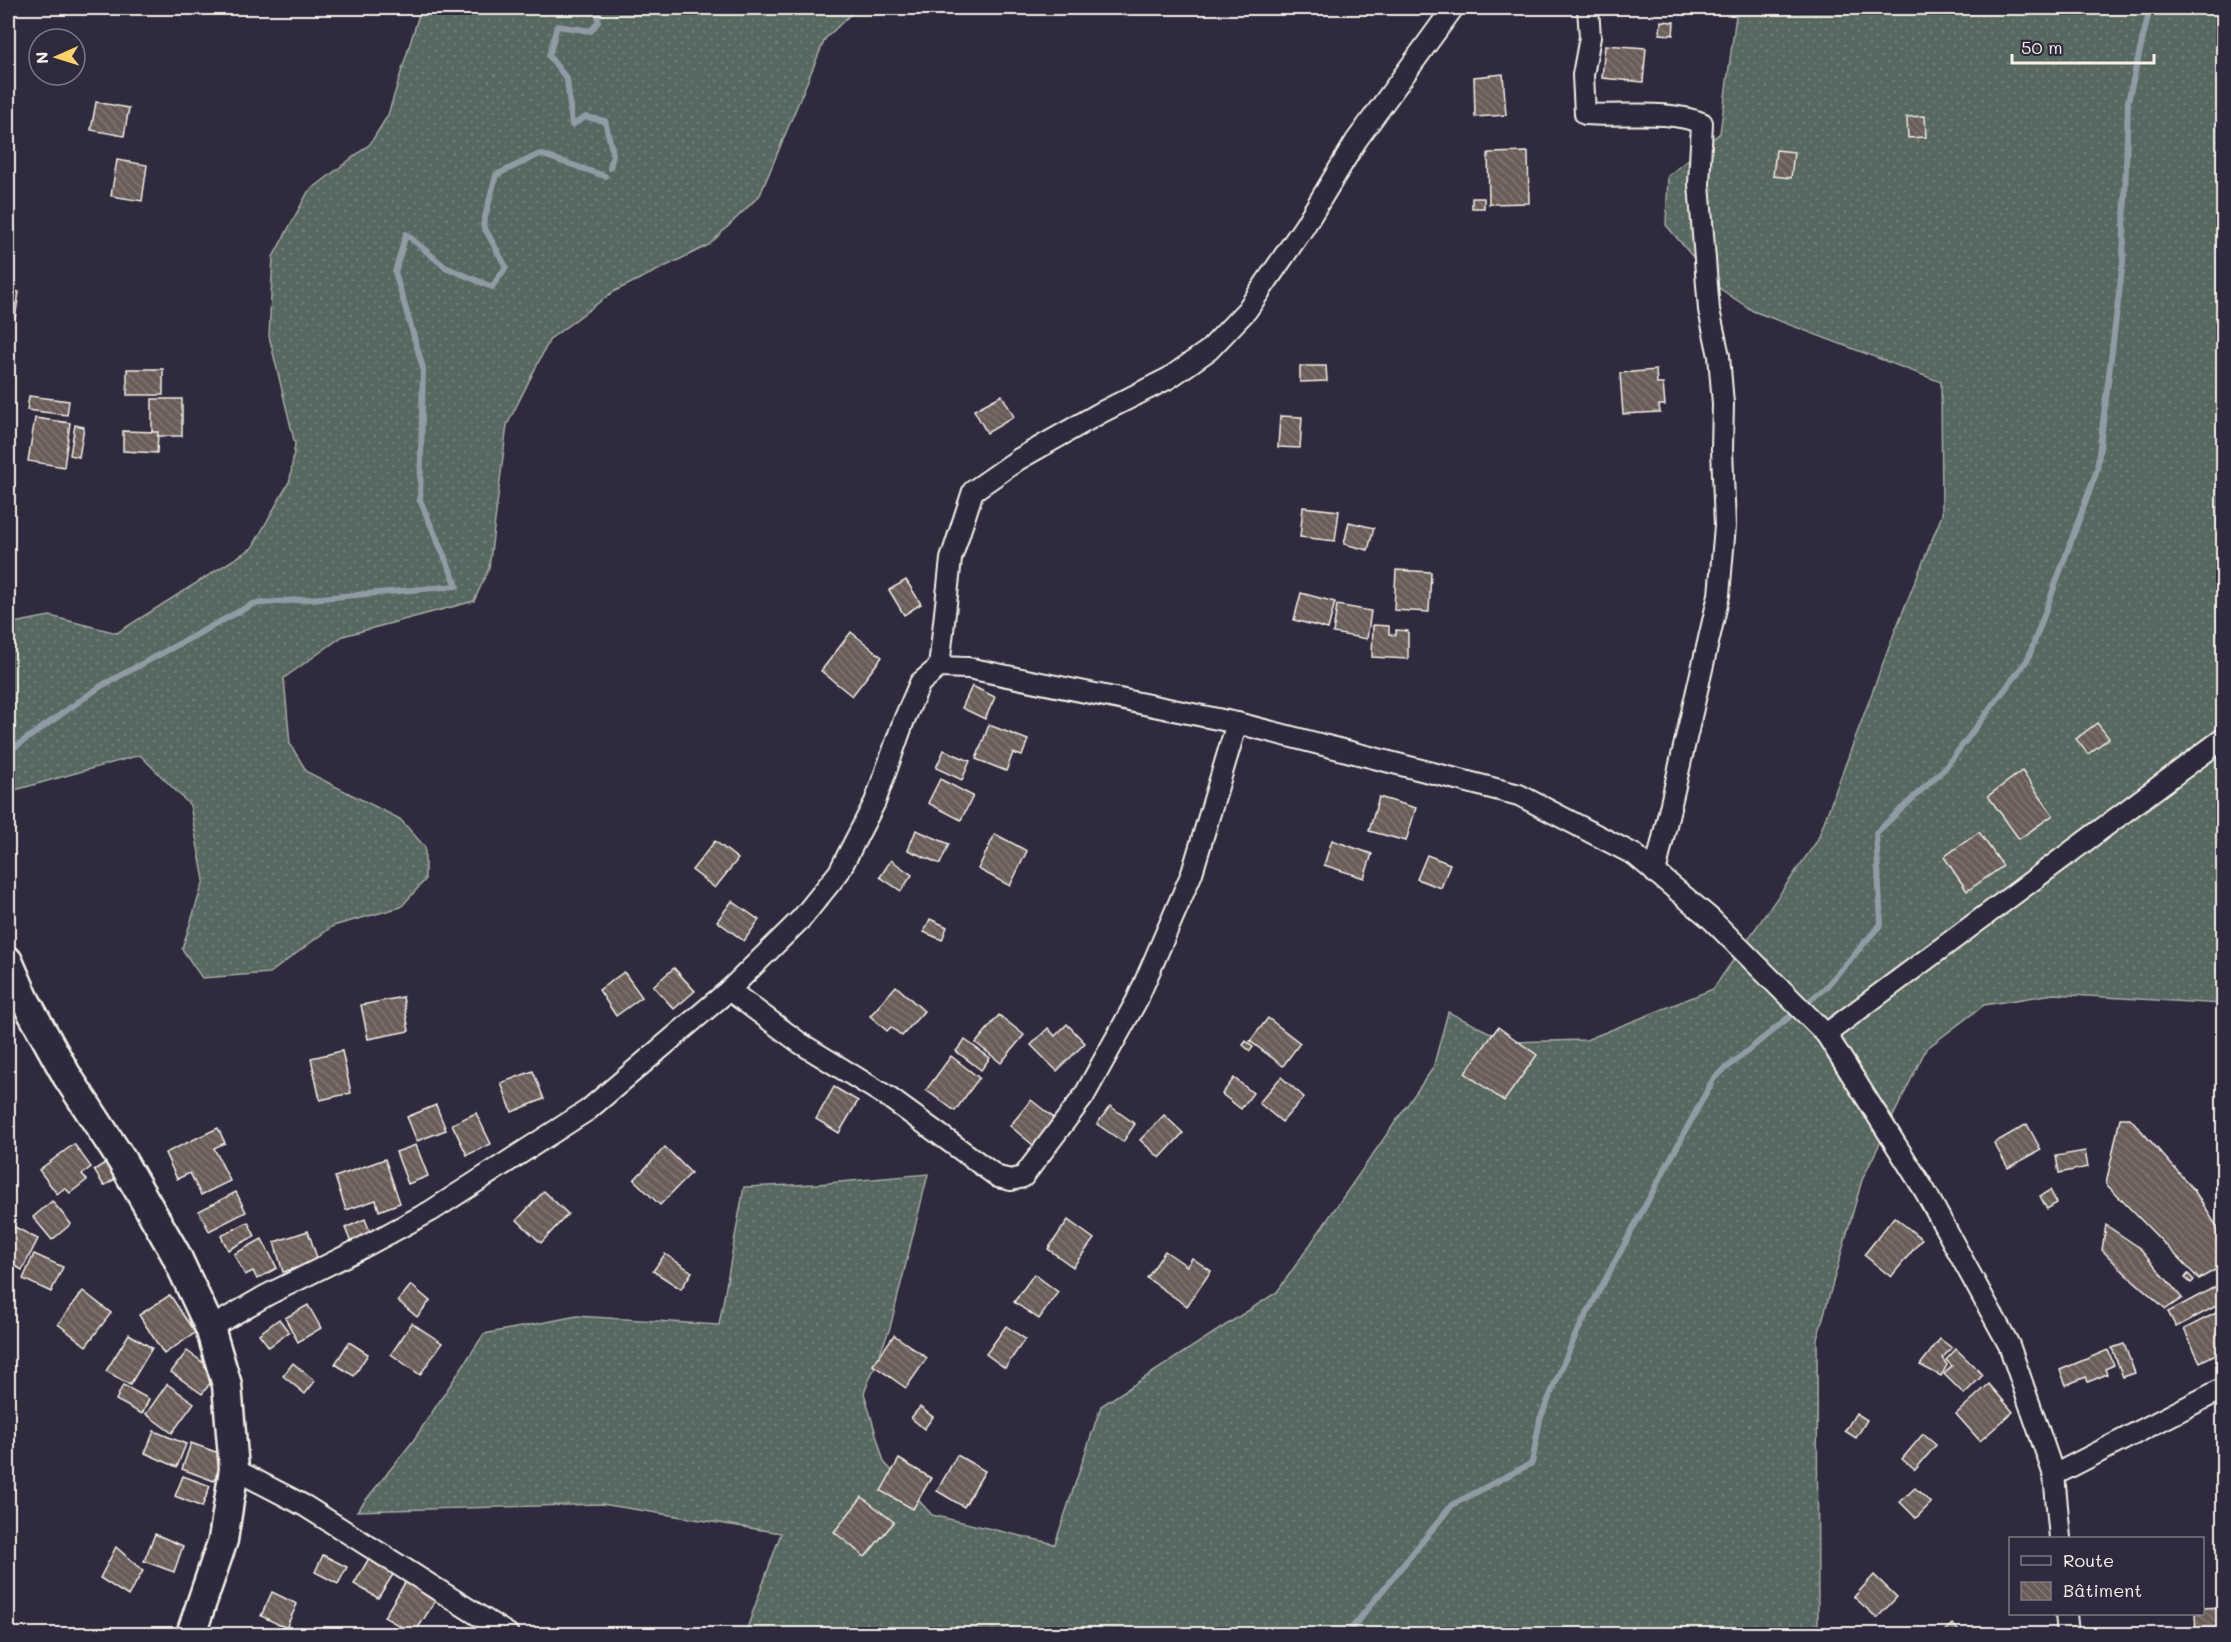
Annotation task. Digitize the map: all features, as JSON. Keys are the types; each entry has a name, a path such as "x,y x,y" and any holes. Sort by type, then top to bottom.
{"street":[{"path":"939,667 951,559 973,491 1019,459 1100,413 1169,378 1209,350 1247,310 1304,227 1356,141 1453,8"},
{"path":"1588,8 1590,37 1583,75 1585,114 1657,115 1689,118 1702,123 1699,184 1709,310 1719,356 1723,404 1725,526 1719,595 1655,873"},
{"path":"210,1328 267,1295 431,1211 588,1110 729,990 802,918 839,872 875,802 904,720 920,683 939,667 968,668 1237,723 1519,795 1635,855 1711,919 1826,1035 1925,1191 2009,1345 2054,1475 2060,1537"},
{"path":"729,990 800,1042 888,1096 998,1178 1011,1180 1023,1177 1084,1096 1137,1000 1192,873 1237,723"},
{"path":"1826,1035 2223,738"},
{"path":"8,961 25,1000 68,1076 121,1159 175,1253 210,1328 227,1385 234,1469 223,1540 191,1635"},
{"path":"2054,1475 2223,1388"},
{"path":"234,1469 305,1506 508,1635"},
{"path":"2066,1615 2068,1635"}],"green space":[{"path":"421,8 857,8 825,39 760,195 709,245 613,292 550,339 507,425 489,568 474,601 343,636 284,678 290,744 307,772 400,819 425,847 425,880 401,907 333,926 270,973 202,978 182,949 204,880 190,805 140,755 8,792 8,636 14,623 50,616 117,633 252,548 290,480 295,444 269,336 273,257 308,192 370,144 388,115"},
{"path":"1737,8 2223,8 2223,1004 2054,994 1984,1005 1926,1049 1862,1180 1817,1339 1818,1634 745,1634 781,1533 602,1504 357,1511 413,1441 484,1334 577,1316 719,1325 744,1187 817,1184 928,1174 890,1328 864,1393 884,1462 932,1515 1055,1544 1101,1406 1277,1292 1433,1068 1448,1012 1509,1042 1586,1040 1713,989 1817,841 1895,631 1942,515 1941,382 1753,311 1719,288 1666,225 1668,176 1720,133"}],"building":[{"path":"1661,21 1674,22 1673,35 1660,34"},
{"path":"1605,45 1646,48 1643,82 1602,78"},
{"path":"1503,74 1506,115 1475,117 1474,77"},
{"path":"96,102 129,108 124,136 91,130"},
{"path":"1925,116 1926,137 1908,138 1907,117"},
{"path":"1776,150 1794,152 1791,178 1773,176"},
{"path":"1528,152 1529,203 1489,204 1488,153"},
{"path":"117,160 147,165 142,201 111,196"},
{"path":"1472,198 1484,198 1484,208 1472,208"},
{"path":"8,290 19,292 15,319 8,318"},
{"path":"1300,366 1326,366 1327,381 1300,382"},
{"path":"127,369 163,369 163,395 127,395"},
{"path":"1656,370 1657,384 1663,384 1665,405 1659,405 1660,412 1623,414 1620,373"},
{"path":"1002,395 1014,417 987,433 974,410"},
{"path":"29,396 69,401 67,415 27,410"},
{"path":"152,399 182,399 182,436 152,436"},
{"path":"1280,416 1302,417 1300,448 1278,447"},
{"path":"35,418 70,423 64,467 28,461"},
{"path":"75,425 84,427 79,457 70,455"},
{"path":"123,431 158,432 157,453 123,451"},
{"path":"1303,507 1339,511 1335,541 1300,537"},
{"path":"1349,522 1374,528 1368,550 1344,544"},
{"path":"1396,570 1431,572 1429,612 1394,610"},
{"path":"906,580 921,604 904,615 889,590"},
{"path":"1301,593 1335,602 1328,629 1294,620"},
{"path":"1337,605 1371,611 1367,639 1333,633"},
{"path":"1373,625 1389,626 1389,634 1396,635 1396,630 1408,631 1408,659 1372,657"},
{"path":"851,632 882,657 852,696 821,671"},
{"path":"972,686 995,697 985,719 962,708"},
{"path":"2097,723 2109,738 2088,754 2076,739"},
{"path":"989,725 1028,740 1022,756 1013,753 1006,771 976,759"},
{"path":"944,750 970,761 962,780 936,768"},
{"path":"2022,771 2053,815 2019,839 1988,796"},
{"path":"940,779 973,796 961,820 928,803"},
{"path":"1379,797 1416,808 1406,841 1369,831"},
{"path":"916,830 949,844 940,864 908,850"},
{"path":"1979,832 2003,866 1967,891 1944,857"},
{"path":"995,834 1027,851 1010,886 978,869"},
{"path":"1332,840 1372,854 1364,878 1324,865"},
{"path":"715,841 738,859 715,888 692,870"},
{"path":"1427,855 1450,864 1441,888 1417,879"},
{"path":"891,860 912,875 901,891 880,877"},
{"path":"732,901 759,920 744,941 717,921"},
{"path":"930,919 947,927 942,940 924,932"},
{"path":"674,968 695,991 674,1009 653,986"},
{"path":"624,972 642,997 616,1016 599,990"},
{"path":"896,986 924,1011 902,1036 891,1027 887,1031 870,1016"},
{"path":"403,997 409,1031 368,1039 361,1005"},
{"path":"999,1015 1024,1035 1001,1063 976,1043"},
{"path":"1268,1018 1300,1043 1283,1066 1250,1041"},
{"path":"1067,1024 1085,1043 1057,1071 1031,1045 1048,1028 1055,1036"},
{"path":"1498,1027 1537,1055 1504,1101 1465,1073"},
{"path":"965,1040 990,1058 981,1070 956,1051"},
{"path":"1246,1041 1253,1047 1250,1051 1243,1045"},
{"path":"342,1051 351,1093 320,1100 311,1058"},
{"path":"951,1056 979,1078 955,1111 926,1090"},
{"path":"533,1071 544,1099 512,1112 501,1083"},
{"path":"1281,1077 1304,1097 1282,1122 1259,1103"},
{"path":"1234,1078 1253,1093 1241,1109 1222,1094"},
{"path":"834,1087 858,1101 839,1133 816,1119"},
{"path":"1031,1100 1059,1122 1038,1149 1010,1126"},
{"path":"436,1105 446,1130 417,1141 407,1117"},
{"path":"1110,1106 1135,1124 1123,1142 1097,1124"},
{"path":"476,1113 491,1144 467,1155 452,1124"},
{"path":"1164,1115 1183,1133 1160,1158 1140,1140"},
{"path":"2120,1118 2130,1118 2194,1190 2224,1238 2224,1265 2199,1279 2106,1184"},
{"path":"2027,1124 2041,1150 2008,1168 1994,1143"},
{"path":"218,1128 225,1143 214,1148 230,1181 201,1195 190,1173 177,1179 165,1153"},
{"path":"74,1144 91,1167 82,1174 87,1180 70,1193 65,1188 57,1194 39,1170"},
{"path":"416,1145 428,1176 408,1184 396,1152"},
{"path":"665,1147 691,1173 660,1205 634,1180"},
{"path":"2085,1151 2088,1167 2059,1173 2056,1156"},
{"path":"111,1159 121,1175 104,1186 94,1170"},
{"path":"385,1159 400,1203 379,1211 376,1200 346,1210 335,1177"},
{"path":"2050,1190 2057,1203 2047,1209 2040,1196"},
{"path":"544,1191 568,1214 541,1243 517,1220"},
{"path":"236,1192 246,1212 209,1231 199,1211"},
{"path":"52,1201 71,1224 52,1240 33,1217"},
{"path":"1894,1217 1922,1239 1891,1277 1864,1255"},
{"path":"365,1219 372,1237 352,1245 345,1228"},
{"path":"1068,1220 1094,1239 1073,1267 1048,1249"},
{"path":"248,1222 255,1236 228,1250 221,1236"},
{"path":"11,1225 38,1239 22,1270 8,1262 8,1232"},
{"path":"2106,1225 2140,1248 2182,1298 2166,1309 2127,1275 2102,1250"},
{"path":"308,1231 318,1261 283,1272 274,1242"},
{"path":"262,1239 277,1268 257,1279 253,1271 245,1275 234,1254"},
{"path":"1165,1251 1187,1266 1192,1258 1211,1271 1187,1306 1147,1278"},
{"path":"34,1254 63,1267 51,1292 23,1279"},
{"path":"665,1254 692,1272 681,1289 653,1271"},
{"path":"1034,1274 1058,1292 1039,1319 1014,1302"},
{"path":"2188,1274 2194,1280 2191,1283 2185,1278"},
{"path":"2224,1282 2224,1302 2176,1327 2168,1312"},
{"path":"411,1285 430,1301 417,1317 398,1301"},
{"path":"83,1291 111,1313 86,1346 58,1324"},
{"path":"170,1295 195,1333 164,1354 139,1315"},
{"path":"308,1305 321,1328 298,1342 285,1318"},
{"path":"2224,1309 2224,1350 2200,1362 2184,1329"},
{"path":"279,1319 289,1332 269,1347 259,1334"},
{"path":"412,1323 442,1343 420,1375 391,1354"},
{"path":"1006,1326 1025,1339 1005,1368 986,1354"},
{"path":"129,1334 152,1348 130,1385 106,1371"},
{"path":"894,1335 927,1358 906,1388 873,1365"},
{"path":"1940,1339 1952,1348 1942,1358 1947,1365 1941,1376 1920,1365"},
{"path":"349,1342 368,1354 354,1376 335,1364"},
{"path":"2124,1344 2135,1373 2123,1377 2112,1348"},
{"path":"1956,1349 1983,1375 1964,1394 1944,1374 1952,1366 1946,1360"},
{"path":"2108,1350 2114,1365 2105,1369 2107,1374 2088,1382 2086,1377 2066,1385 2060,1370"},
{"path":"187,1351 218,1373 202,1394 171,1372"},
{"path":"293,1363 315,1381 305,1394 283,1376"},
{"path":"167,1384 194,1403 172,1433 146,1414"},
{"path":"1989,1384 2013,1412 1980,1441 1956,1414"},
{"path":"123,1385 149,1399 142,1414 116,1400"},
{"path":"920,1407 933,1417 924,1429 911,1418"},
{"path":"1856,1413 1867,1420 1856,1438 1845,1431"},
{"path":"154,1431 186,1444 177,1467 145,1453"},
{"path":"1923,1434 1936,1445 1915,1470 1902,1459"},
{"path":"191,1443 224,1455 214,1481 182,1469"},
{"path":"957,1455 985,1471 964,1507 937,1491"},
{"path":"899,1459 931,1478 913,1509 881,1491"},
{"path":"183,1476 210,1486 202,1507 175,1496"},
{"path":"1915,1488 1931,1503 1916,1518 1900,1502"},
{"path":"862,1497 894,1522 865,1557 834,1532"},
{"path":"155,1534 183,1546 174,1572 144,1561"},
{"path":"379,1541 405,1556 378,1598 354,1584"},
{"path":"116,1547 143,1571 128,1596 100,1578"},
{"path":"323,1555 347,1567 338,1584 315,1572"},
{"path":"1874,1575 1897,1597 1877,1618 1854,1597"},
{"path":"406,1581 436,1600 414,1634 384,1617"},
{"path":"272,1592 297,1604 286,1628 261,1616"},
{"path":"2224,1607 2224,1634 2196,1634 2195,1615 2204,1615 2204,1608"},
{"path":"1952,1624 1962,1634 1941,1634"},
{"path":"151,1629 164,1634 149,1634"}],"waterway":[{"path":"599,8 598,22 591,31 557,26 549,56 567,79 572,125 586,117 605,121 613,154 610,168"},
{"path":"1347,1634 1452,1505 1532,1463 1540,1419 1576,1334 1714,1078 1825,988 1881,924 1876,833 1945,768 2028,659 2097,470 2123,262 2128,101 2150,8"},
{"path":"8,752 101,686 253,604 457,586 420,500 423,368 395,272 406,234 445,267 492,287 506,267 483,225 496,175 540,154 605,176"}]}
